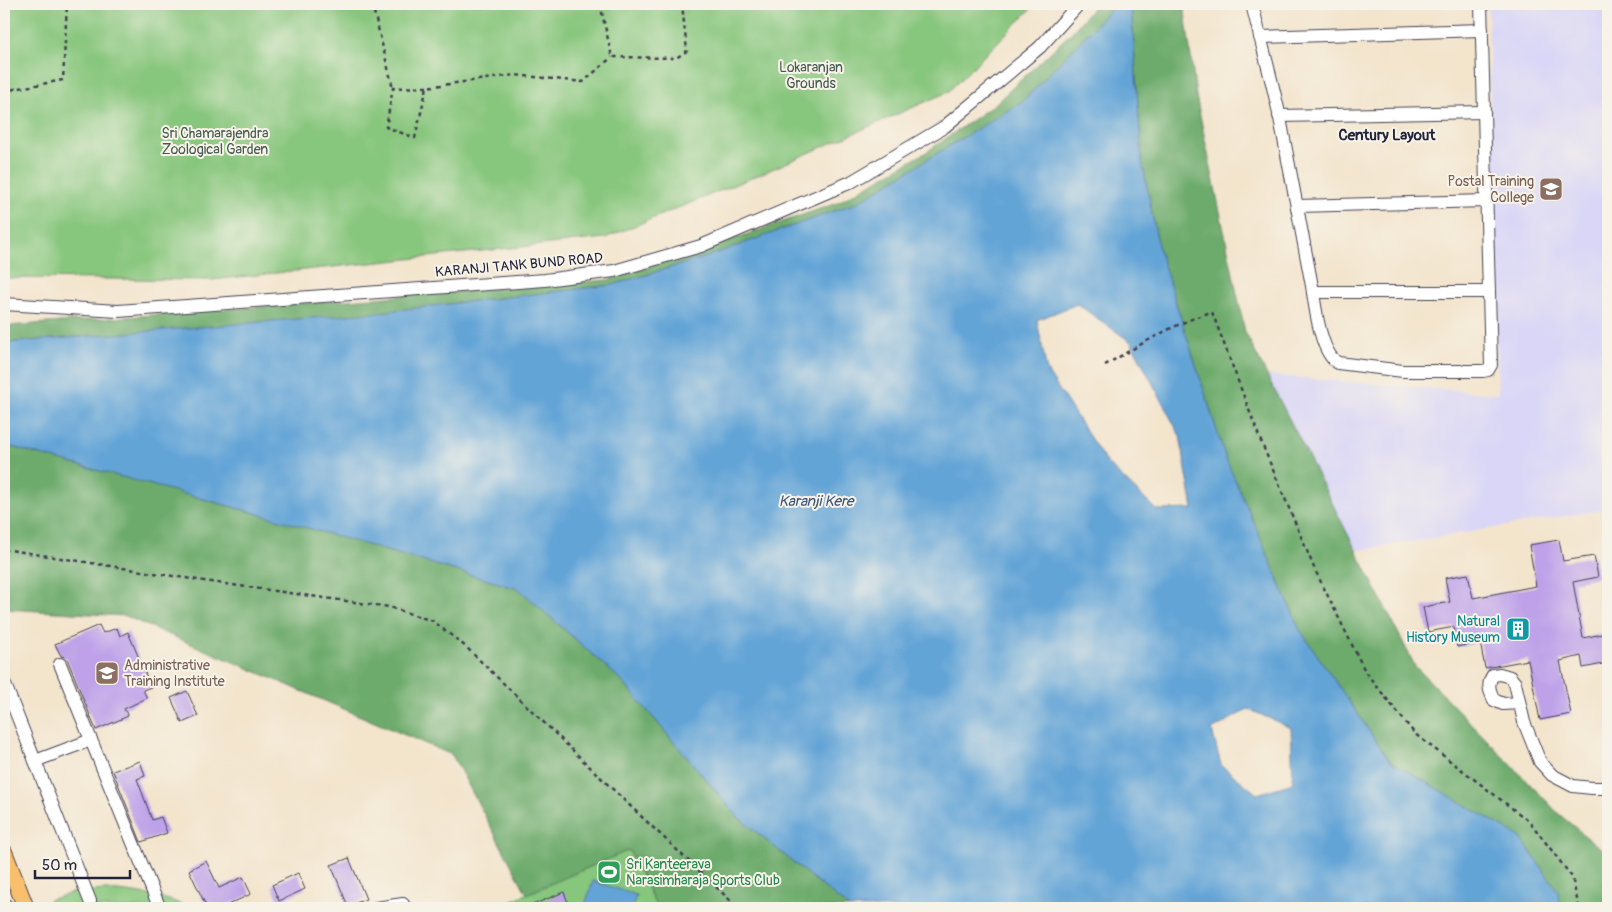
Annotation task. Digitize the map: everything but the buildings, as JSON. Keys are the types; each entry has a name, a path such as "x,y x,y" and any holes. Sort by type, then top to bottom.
{"main road":[{"path":"4,852 26,908"}],"street":[{"name":"KARANJI TANK BUND ROAD","path":"4,304 118,311 545,280 614,271 701,246 859,177 944,127 1040,47 1078,4"},
{"path":"1252,4 1279,116 1322,337 1328,352 1334,361 1338,363 1424,372 1484,371 1490,367 1492,359 1481,4"},
{"path":"1260,37 1482,30"},
{"path":"1279,116 1484,112"},
{"path":"1296,206 1487,200"},
{"path":"1313,292 1489,292"},
{"path":"60,664 158,904"},
{"path":"4,682 90,901"},
{"path":"1519,703 1524,722 1540,762 1552,775 1573,786 1608,788"},
{"path":"35,761 90,740"},
{"path":"376,908 403,904"}],"path":[{"path":"4,92 63,80 67,4"},
{"path":"372,4 393,88 386,127 415,138 427,87"},
{"path":"600,4 612,57"},
{"path":"393,88 427,87 515,75 583,82 612,57 676,58 686,51 682,4"},
{"path":"1105,365 1196,317 1212,312 1260,439 1311,561 1366,673 1415,734 1530,822 1572,877 1579,908"},
{"path":"4,549 204,581 389,607 433,621 466,647 626,802 731,901 741,908"}],"shaded area":[{"name":"Postal Training College","path":"1488,4 1608,4 1608,509 1355,551 1266,375 1498,394"}],"green space":[{"name":"Sri Chamarajendra Zoological Garden","path":"4,4 1036,4 948,92 763,173 605,238 211,280 4,278"},
{"path":"1096,4 1116,4 1023,101 856,203 706,257 612,285 372,313 4,343 4,325 607,280 702,250 837,203 928,151 995,104 1071,33"},
{"path":"1131,4 1184,4 1196,96 1245,332 1415,666 1560,815 1601,849 1608,848 1608,908 1559,908 1558,891 1520,837 1390,761 1300,630 1226,459 1159,250 1142,161"},
{"path":"4,445 277,519 519,589 622,681 738,817 849,908 657,908 629,850 527,894 452,755 125,616 4,609"},
{"name":"Sri Kanteerava Narasimharaja Sports Club","path":"629,850 657,908 493,908"},
{"path":"106,890 138,893 171,900 189,908 53,908 49,900 75,892"}],"water":[{"name":"Karanji Kere","path":"1116,4 1131,4 1142,161 1159,250 1226,459 1300,630 1390,761 1520,837 1558,891 1559,908 849,908 738,817 622,681 519,589 277,519 4,445 4,343 371,313 612,285 706,257 856,203 1023,101","holes":["1077,304 1131,342 1180,436 1193,509 1156,510 1106,462 1047,371 1037,320","1248,709 1291,728 1293,783 1257,794 1221,765 1212,730"]},
{"path":"593,881 636,895 632,908 596,908 585,905"}],"place":[{"name":"Postal Training College","path":"1551,189"},
{"name":"Natural History Museum","path":"1518,629"},
{"name":"Administrative Training Institute","path":"107,673"},
{"name":"Sri Kanteerava Narasimharaja Sports Club","path":"609,872"}],"district":[{"name":"Century Layout","path":"1387,135"}],"park label":[{"name":"Lokaranjan Grounds","path":"811,76"}]}
